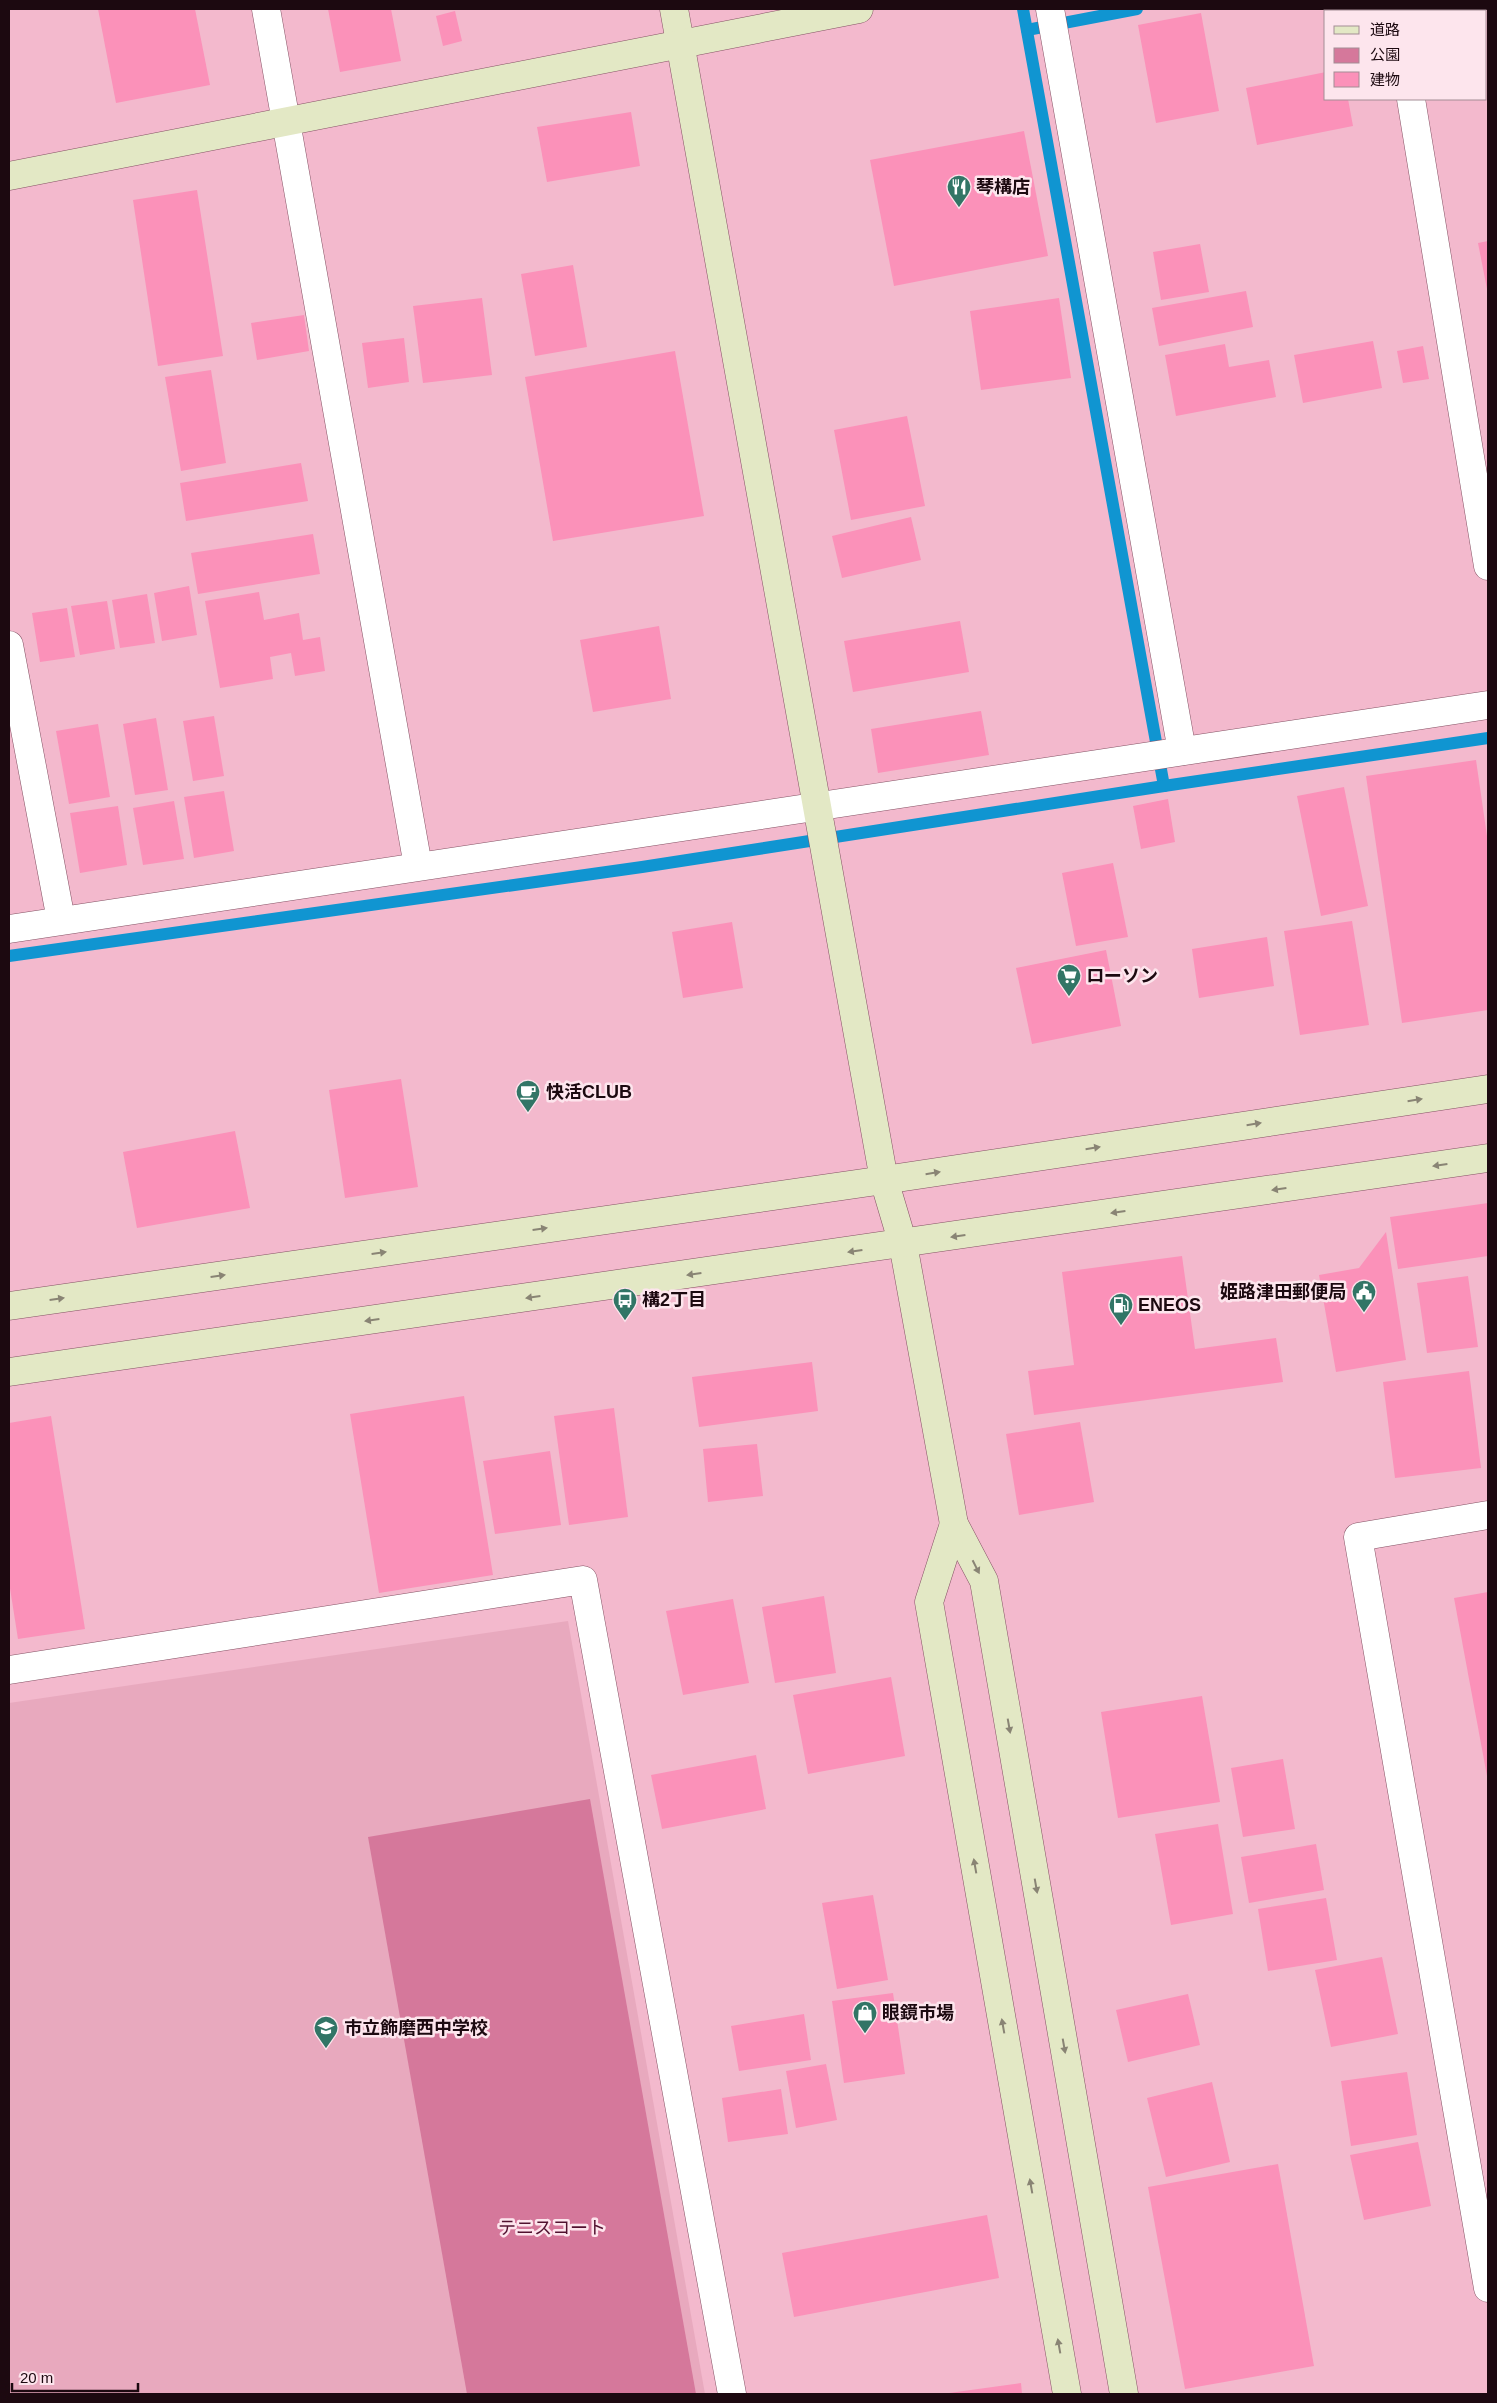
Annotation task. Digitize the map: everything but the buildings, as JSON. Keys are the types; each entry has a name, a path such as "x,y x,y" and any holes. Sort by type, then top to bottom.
{"street":[{"path":"266,9 418,866"},
{"path":"674,9 884,1180 903,1244 954,1524 984,1582 1124,2394"},
{"path":"9,176 859,9"},
{"path":"1050,9 1182,751"},
{"path":"1410,100 1488,566"},
{"path":"9,645 61,920"},
{"path":"9,929 1488,705"},
{"path":"9,1306 884,1180 1488,1089"},
{"path":"9,1372 1488,1158"},
{"path":"1488,1515 1358,1537 1488,2288"},
{"path":"954,1524 929,1602 1067,2394"},
{"path":"9,1670 584,1580 732,2394"}],"shaded area":[{"name":"市立飾磨西中学校","path":"568,1621 705,2394 9,2394 9,1703"}],"green space":[{"name":"テニスコート","path":"590,1799 696,2394 467,2394 368,1837"}],"waterway":[{"path":"1023,9 1164,786"},
{"path":"1027,30 1137,9"},
{"path":"9,956 642,867 1488,738"}],"place":[{"name":"琴構店","path":"959,208"},
{"name":"ローソン","path":"1069,997"},
{"name":"快活CLUB","path":"528,1113"},
{"name":"姫路津田郵便局","path":"1364,1313"},
{"name":"構2丁目","path":"625,1321"},
{"name":"ENEOS","path":"1121,1326"},
{"name":"眼鏡市場","path":"865,2034"},
{"name":"市立飾磨西中学校","path":"326,2049"}]}
